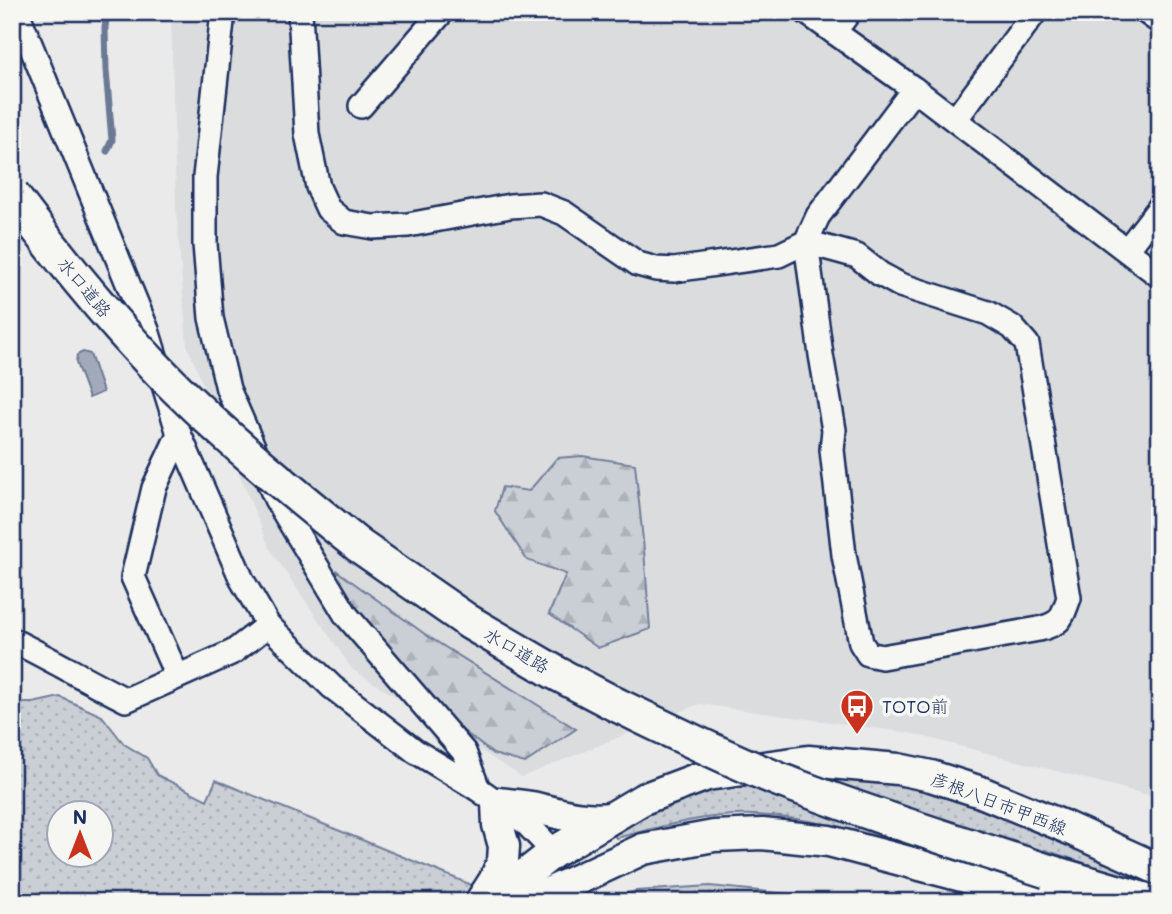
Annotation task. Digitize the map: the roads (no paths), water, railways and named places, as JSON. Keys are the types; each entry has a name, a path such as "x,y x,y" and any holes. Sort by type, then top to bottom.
{"highway":[{"name":"水口道路","path":"12,195 86,291 177,389 272,475 358,545 469,622 615,704 703,747 779,779 885,818 1048,886 1152,902"}],"main road":[{"name":"彦根八日市甲西線","path":"506,895 554,852 643,799 707,775 808,761 898,769 931,776 981,792 1160,870"},
{"path":"488,796 569,817 593,820 612,818"},
{"path":"488,796 504,846 506,895 662,844 726,835 762,834 829,841 968,877 1048,886"},
{"path":"554,852 609,853 643,849"}],"street":[{"path":"17,12 147,330 179,434 242,580 268,625 343,695 415,751 525,822 554,852"},
{"path":"223,12 205,177 205,244 211,318 228,389 276,499 346,615 464,752 488,796"},
{"path":"300,12 307,134 318,187 328,209 344,222 373,227 408,225 510,205 541,204 564,213 638,264 674,270 779,255 806,242 857,256 900,285 988,313 1012,327 1024,339 1069,598 1061,619 1053,626 882,657 868,654 861,643 844,555 832,450 834,430 806,242 818,216 914,89"},
{"path":"361,106 442,12"},
{"path":"806,12 914,89 1160,276"},
{"path":"834,32 849,12"},
{"path":"955,120 1035,12"},
{"path":"1127,250 1160,207"},
{"path":"177,676 133,577 154,488 179,434"},
{"path":"12,640 126,701 233,652 268,625"}],"water":[{"path":"83,352 90,354 103,392 89,398 76,363 77,355"}],"waterway":[{"path":"107,12 106,70 112,140 107,151"}],"place":[{"name":"TOTO前","path":"857,736"}]}
